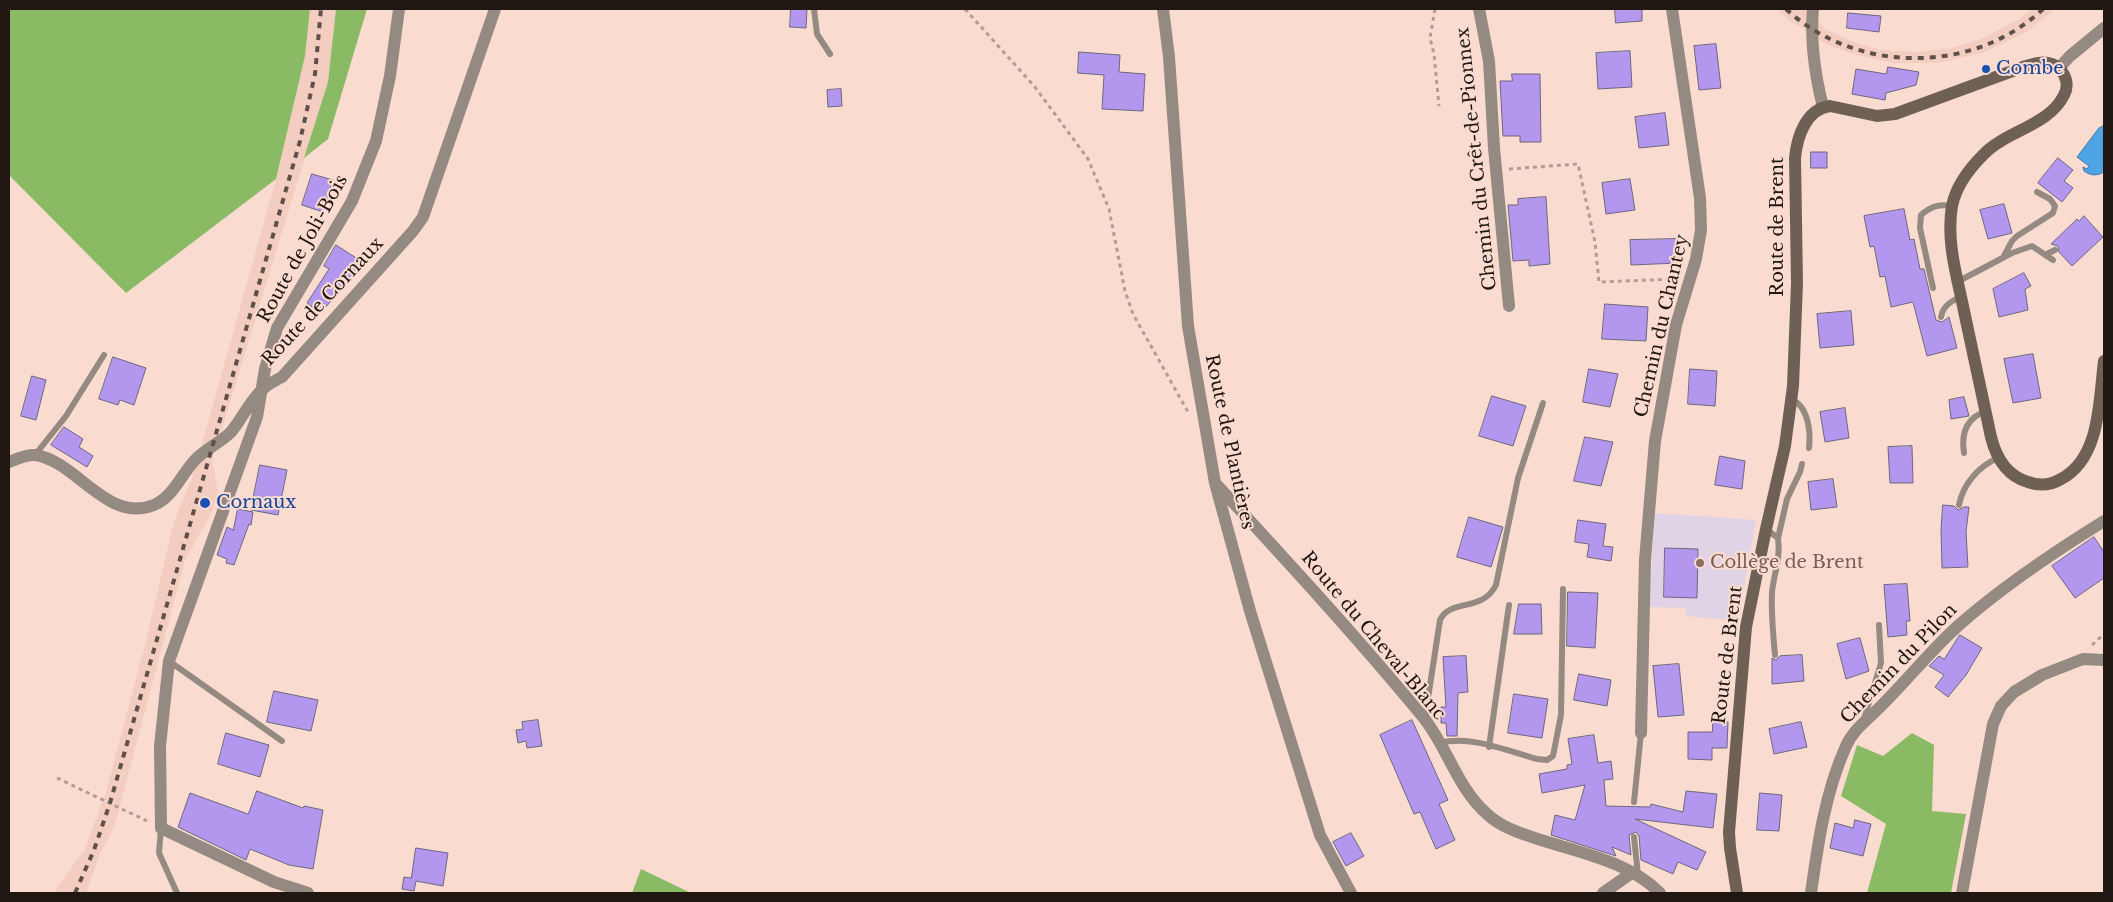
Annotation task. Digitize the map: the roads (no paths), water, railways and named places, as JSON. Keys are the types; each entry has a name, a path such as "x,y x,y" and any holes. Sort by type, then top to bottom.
{"main road":[{"path":"1824,107 1839,107 1858,113 1886,116 1905,111 2026,66 2048,63 2059,68 2065,76 2067,86 2065,94 2058,104 2045,116 1985,152 1962,181 1952,206 1952,255 1994,448 1998,458 2012,474 2022,481 2045,485 2068,476 2084,458 2097,420 2104,361"},
{"name":"Route de Brent","path":"1737,893 1730,840 1735,753 1746,627 1766,529 1786,446 1791,399 1797,283 1796,149 1803,128 1810,116 1824,107"}],"street":[{"name":"Route de Joli-Bois","path":"262,389 265,369 277,328 352,201 376,141 390,76 399,9"},
{"name":"Route de Cornaux","path":"161,828 160,746 169,662 257,417 262,389 282,376 413,231 422,217 495,9"},
{"name":"Route de Plantières","path":"1163,9 1169,57 1188,326 1215,483 1250,611 1320,836 1351,893"},
{"name":"Chemin du Crêt-de-Pionnex","path":"1479,9 1489,61 1494,148 1509,306"},
{"name":"Chemin du Chantey","path":"1641,733 1645,560 1655,441 1676,325 1696,259 1702,230 1700,198 1672,9"},
{"path":"1813,9 1811,28 1814,64 1824,107"},
{"path":"2059,68 2070,56 2104,28"},
{"path":"9,462 35,455 63,468 108,499 120,505 133,508 154,504 173,490 195,459 219,443 231,431 262,389"},
{"name":"Route du Cheval-Blanc","path":"1215,483 1309,585 1425,719 1471,799 1488,816 1506,828 1605,860 1635,873 1660,893"},
{"name":"Chemin du Pilon","path":"1811,893 1818,837 1828,795 1846,744 1862,722 1882,706 1925,658 1975,612 2067,544 2104,521"},
{"path":"1962,893 1993,724 2001,706 2014,692 2042,675 2084,659 2104,660"},
{"path":"161,828 274,882 308,893"},
{"path":"1604,893 1635,873"}],"lane":[{"path":"814,9 817,34 830,54"},
{"path":"2003,257 2017,236 2053,213 2055,206 2053,202 2036,192"},
{"path":"1933,288 1920,228 1921,215 1930,207 1937,205 1952,206"},
{"path":"1957,282 2003,257 2032,246 2053,260"},
{"path":"2045,255 2055,250"},
{"path":"1940,317 1942,310 1948,304 1961,297"},
{"path":"35,455 66,416 104,355"},
{"path":"1791,399 1798,402 1803,408 1810,438 1809,448"},
{"path":"1425,719 1440,620 1443,614 1452,609 1477,603 1486,598 1496,585 1518,478 1543,403"},
{"path":"1964,453 1963,433 1974,417 1986,411"},
{"path":"1959,505 1963,490 1980,469 1998,458"},
{"path":"1775,655 1771,614 1772,591 1780,549 1778,538 1787,499 1802,464"},
{"path":"1766,529 1778,538"},
{"path":"1439,743 1450,740 1467,741 1538,759 1547,760 1554,756 1561,715 1563,589"},
{"path":"1489,746 1509,605"},
{"path":"1862,722 1881,663 1879,625"},
{"path":"169,662 282,741"},
{"name":"Chemin du Chantey","path":"1634,802 1641,733"},
{"path":"161,828 159,853 177,893"},
{"path":"1634,837 1635,873"}],"water":[{"path":"2104,126 2104,172 2092,175 2084,171 2083,167 2087,169 2089,166 2077,157 2099,128"}],"railway":[{"path":"75,893 94,850 110,803 300,141 315,74 321,9"},
{"path":"1786,9 1814,30 1846,46 1880,55 1915,58 1949,55 1983,46 2015,31 2043,9"}],"place":[{"name":"Combe","path":"1986,69"},
{"name":"Cornaux","path":"205,503"},
{"name":"Collège de Brent","path":"1700,563"}]}
